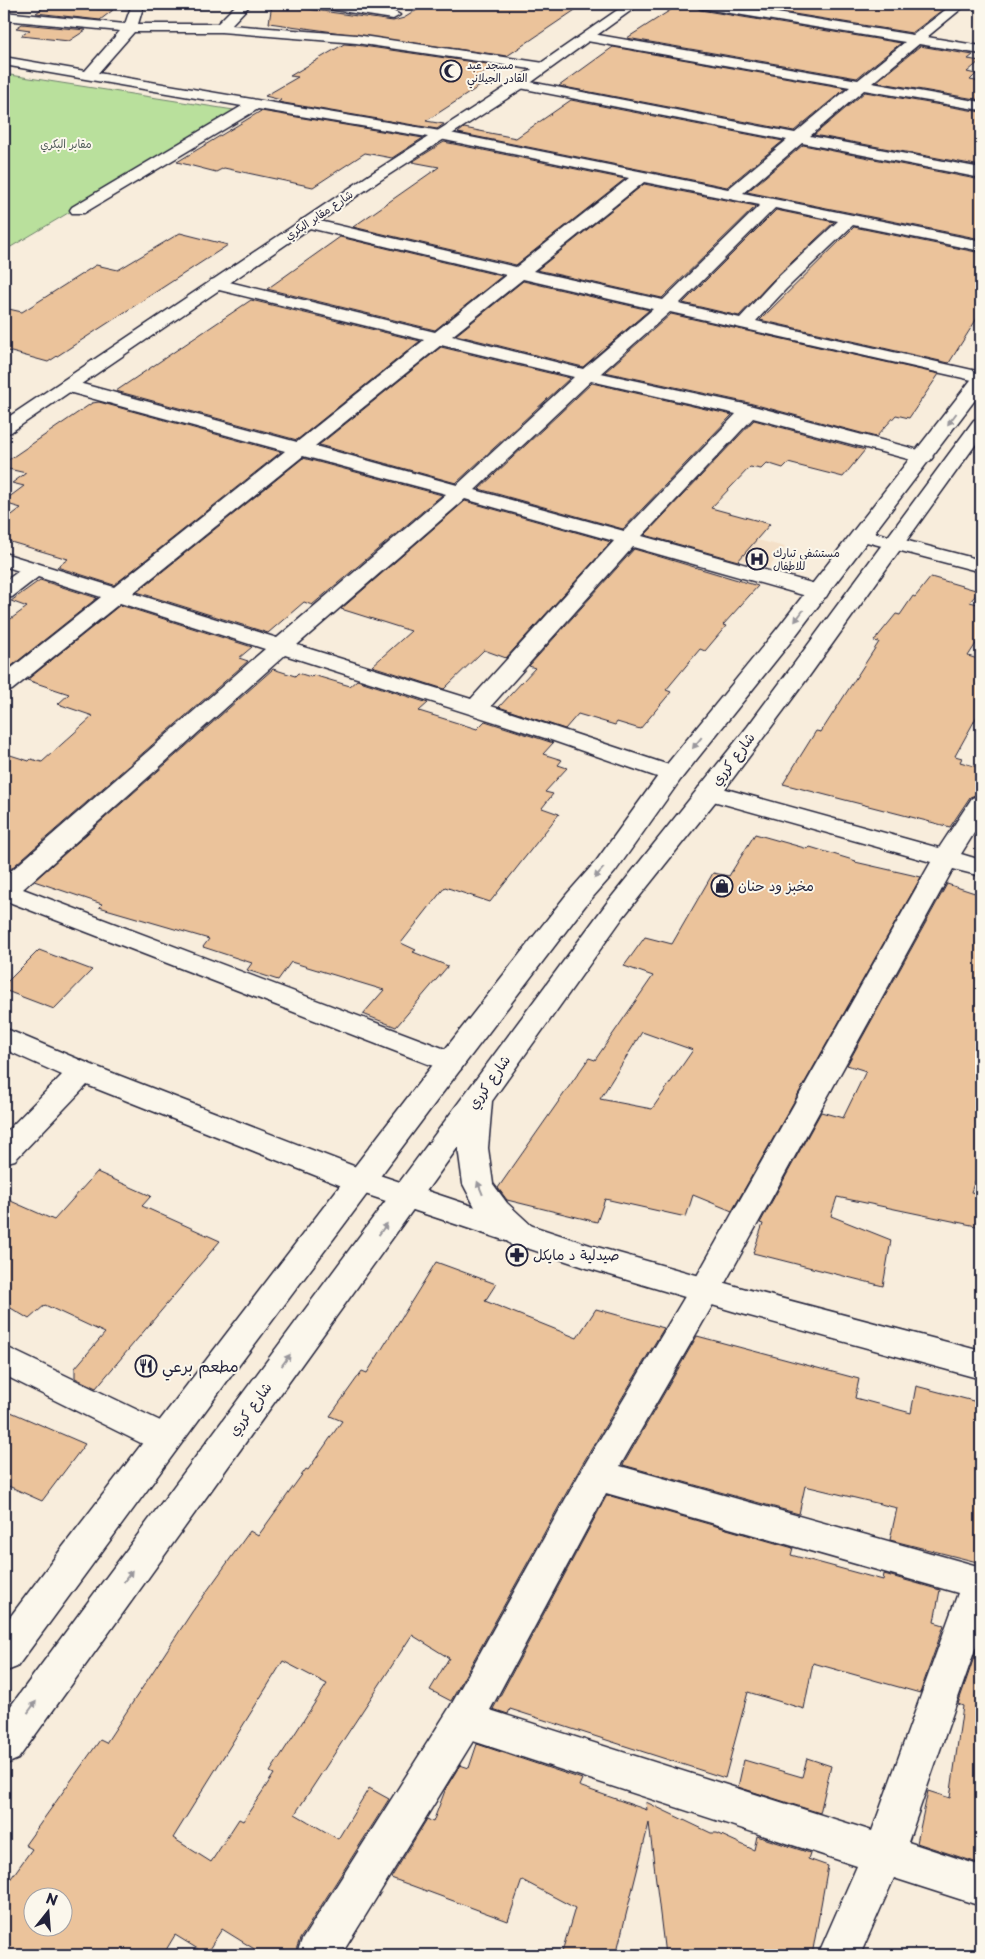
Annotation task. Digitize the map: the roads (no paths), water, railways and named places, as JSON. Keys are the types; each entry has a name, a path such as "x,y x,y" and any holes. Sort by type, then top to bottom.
{"street":[{"path":"88,76 130,28 138,4"},
{"path":"221,28 230,16 246,4"},
{"path":"322,4 394,15"},
{"name":"شارع مقابر البكري","path":"4,428 306,223 520,84 634,4"},
{"path":"700,4 981,50"},
{"path":"731,195 915,40 961,4"},
{"path":"356,39 406,8"},
{"path":"4,16 130,28 221,28 356,39 544,67"},
{"path":"587,37 981,106"},
{"path":"4,61 440,135 981,246"},
{"path":"520,84 981,173"},
{"path":"78,210 257,103"},
{"path":"4,685 517,273 640,177"},
{"path":"451,1062 4,891 225,695 282,648 461,492 587,375 667,306 771,203"},
{"path":"745,323 780,285 850,219"},
{"path":"4,1655 163,1438 358,1180 544,941 606,866 672,774 818,592 981,379 306,223"},
{"path":"217,284 587,375 748,412 923,457"},
{"path":"68,386 461,492 818,592"},
{"path":"475,709 628,539 748,412"},
{"name":"شارع كرري","path":"4,1746 583,954 896,543 981,424"},
{"path":"862,535 981,566"},
{"path":"4,559 475,709 672,774"},
{"path":"4,592 35,569"},
{"path":"708,792 981,868"},
{"path":"317,1955 464,1720 597,1475 704,1292 946,858 981,803"},
{"path":"544,941 583,954"},
{"path":"4,1038 82,1072 406,1198 524,1237 704,1292 981,1365"},
{"path":"4,1152 82,1072"},
{"path":"477,1100 473,1155 475,1175 482,1194 497,1212 524,1237"},
{"path":"4,1360 163,1438"},
{"path":"597,1475 980,1583 882,1855 839,1955"},
{"path":"464,1720 981,1886"}],"place":[{"name":"مسجد عبد القادر الجيلاني","path":"451,71"},
{"name":"مستشفى تبارك للاطفال","path":"757,559"},
{"name":"مخبز ود حنان","path":"722,886"},
{"name":"صيدلية د مايكل","path":"517,1255"},
{"name":"مطعم برعي","path":"146,1366"}],"park label":[{"name":"مقابر البكري","path":"66,144"}]}
